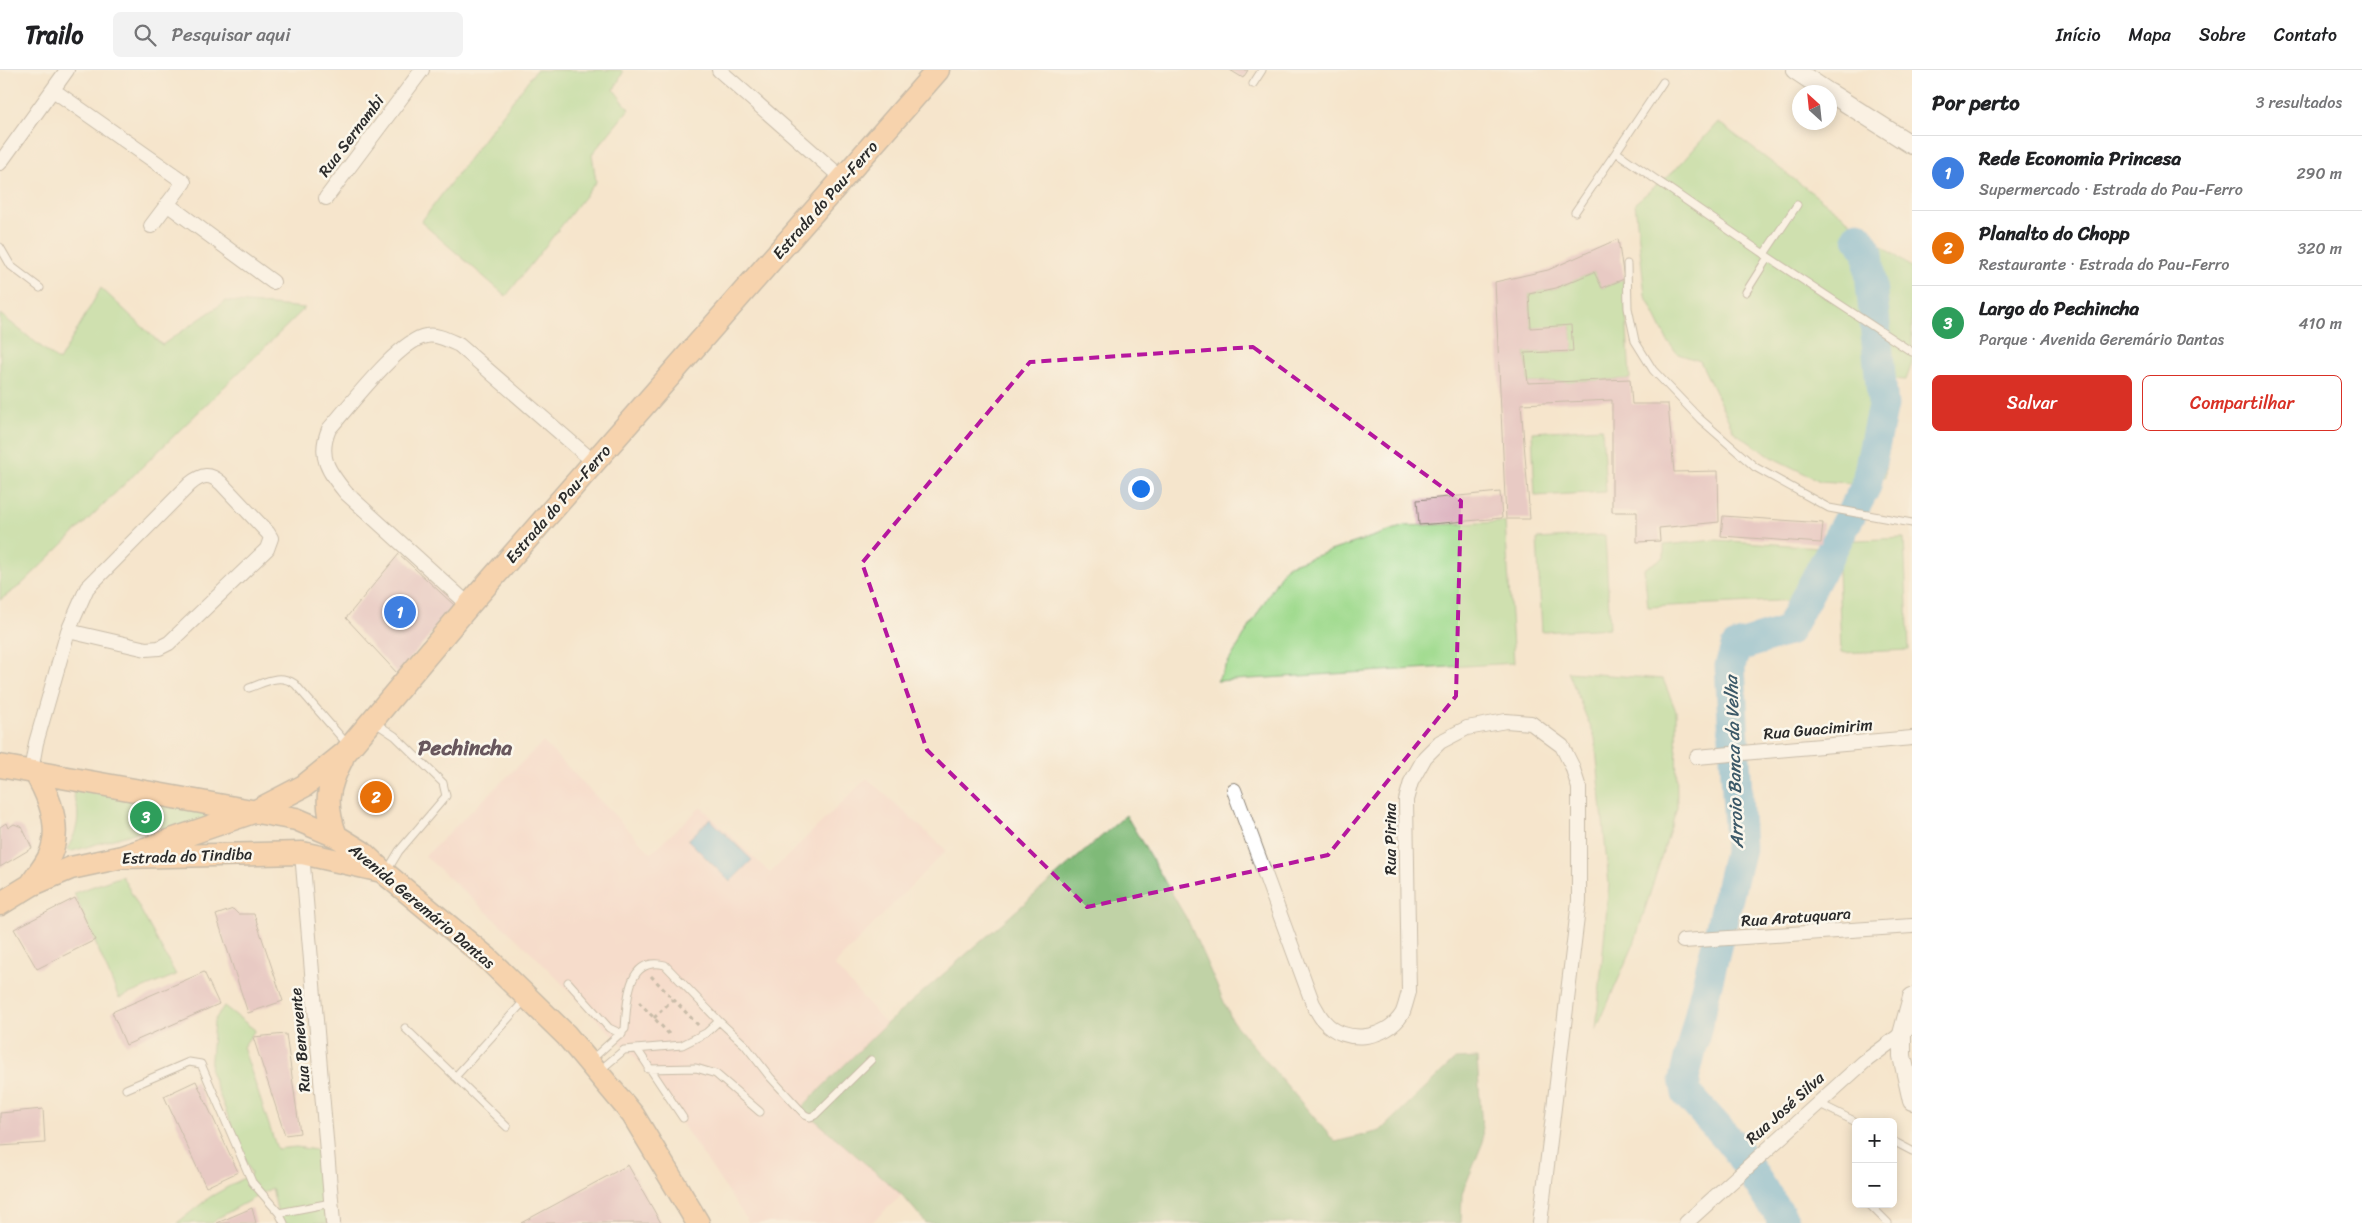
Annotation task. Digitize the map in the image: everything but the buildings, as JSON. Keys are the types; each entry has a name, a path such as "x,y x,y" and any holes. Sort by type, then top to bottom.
{"main road":[{"name":"Estrada do Pau-Ferro","path":"122,857 256,811 304,786 348,750 374,722 469,605 595,464 938,70"},
{"path":"336,836 328,815 330,782 348,750"},
{"name":"Avenida Geremário Dantas","path":"0,766 296,819 336,836 362,852 487,958 594,1066 633,1115 698,1223"},
{"path":"31,885 50,854 54,834 53,812 47,795 33,772"},
{"name":"Estrada do Tindiba","path":"0,904 31,885 71,868 122,857 302,853 384,872"}],"street":[{"path":"0,163 67,70"},
{"name":"Rua Sernambi","path":"326,198 422,70"},
{"path":"718,70 843,179"},
{"path":"1795,70 1817,85"},
{"path":"53,90 184,182 151,226"},
{"path":"1837,98 1912,145"},
{"path":"167,204 273,282"},
{"path":"469,605 346,494 332,476 324,459 323,443 329,430 390,360 409,342 425,336 440,336 459,345 595,464"},
{"path":"33,772 36,743 68,631 90,583 197,478 205,475 213,476 268,533 270,538 266,549 169,643 159,648 146,649 68,631"},
{"name":"Rua Pirina","path":"1234,790 1313,1004 1324,1022 1344,1035 1364,1037 1386,1030 1402,1014 1409,992 1406,800 1411,782 1425,757 1440,742 1467,728 1506,720 1531,724 1562,746 1572,766 1579,788 1579,901 1540,1223"},
{"name":"Rua Guacimirim","path":"1698,757 1912,738"},
{"name":"Rua Benevente","path":"302,853 333,1223"},
{"name":"Rua Aratuquara","path":"1683,941 1912,926"},
{"path":"1912,997 1902,1056 1912,1101"},
{"name":"Rua José Silva","path":"1686,1223 1762,1152 1864,1062 1907,1030"}],"lane":[{"path":"1253,84 1262,70"},
{"path":"1575,212 1663,82"},
{"path":"1616,152 1766,256 1912,352"},
{"path":"1746,292 1797,204"},
{"path":"0,247 11,266 40,288"},
{"path":"1627,264 1628,308 1634,341 1653,370 1700,419 1755,467 1829,508 1912,523"},
{"path":"249,688 279,677 295,684 348,750"},
{"path":"374,722 395,736 444,783 446,796 399,851 384,872"},
{"path":"594,1066 625,1029 627,997 631,984 638,972 646,965 655,963 665,965 745,1045 770,1077 805,1115 810,1117 815,1115 871,1060"},
{"path":"568,982 609,1028 622,1034"},
{"path":"455,1077 527,997"},
{"path":"594,1066 624,1050 682,1045 706,1033 719,1021"},
{"path":"405,1028 507,1126"},
{"path":"615,1040 624,1050"},
{"path":"637,1049 648,1069 683,1118"},
{"path":"126,1089 189,1062 201,1064 252,1182 279,1213 284,1223"},
{"path":"648,1069 696,1068 716,1074 760,1112"},
{"path":"1818,1103 1852,1120"},
{"path":"1897,1143 1912,1151"},
{"path":"279,1213 331,1204"},
{"path":"1873,1208 1888,1223"}],"path":[{"path":"646,971 699,1026"},
{"path":"634,996 675,1040"},
{"path":"654,1018 673,999"},
{"path":"694,1030 702,1020"}],"highlighted area":[{"path":"1253,347 1461,501 1456,696 1328,855 1087,907 927,750 862,563 1030,362"}],"shaded area":[{"path":"543,742 651,853 701,807 770,873 867,778 946,850 834,965 886,1024 801,1108 902,1195 871,1223 749,1223 643,1066 531,952 425,856"}],"green space":[{"path":"536,70 621,70 623,72 614,90 629,109 592,154 596,182 506,296 421,222"},
{"path":"1718,122 1912,268 1912,363 1906,380 1890,379 1885,478 1864,484 1820,481 1771,457 1734,432 1700,361 1678,354 1668,342 1645,295 1635,203 1676,169"},
{"path":"1594,272 1602,288 1624,279 1630,379 1528,383 1525,353 1573,351 1571,326 1531,328 1529,294 1556,288"},
{"path":"101,288 162,345 226,301 305,308 21,585 0,600 0,314 59,361"},
{"path":"1602,428 1606,492 1535,496 1532,432"},
{"path":"1505,522 1514,663 1217,681 1286,566 1404,526"},
{"path":"1605,535 1610,628 1542,632 1537,539"},
{"path":"1904,538 1909,650 1841,653 1837,541"},
{"path":"1715,540 1819,547 1798,600 1648,607 1644,569 1664,557 1664,545"},
{"path":"1568,672 1663,679 1676,711 1677,808 1634,944 1596,1030 1609,884 1595,738"},
{"path":"73,786 211,813 208,821 138,832 69,852 67,849 74,834 78,817"},
{"path":"1126,815 1188,921 1233,1022 1335,1142 1380,1131 1455,1059 1477,1058 1483,1142 1462,1194 1461,1223 926,1223 902,1195 801,1108 886,1024"},
{"path":"122,876 176,975 119,998 74,893"},
{"path":"224,1006 255,1030 243,1047 277,1149 296,1147 323,1151 328,1223 280,1223 272,1188 218,1218 213,1223 177,1223 210,1197 251,1174 210,1071 214,1021"}],"water":[{"path":"710,819 752,860 730,882 688,840"}],"waterway":[{"name":"Arroio Banca da Velha","path":"1785,1223 1735,1147 1687,1094 1684,1079 1740,848 1730,666 1736,647 1788,631 1866,486 1883,405 1868,252 1858,236"}],"place":[{"name":"Rede Economia Princesa","path":"400,612"},
{"name":"Planalto do Chopp","path":"376,797"},
{"name":"Largo do Pechincha","path":"146,817"}],"district":[{"name":"Pechincha","path":"465,748"}]}
